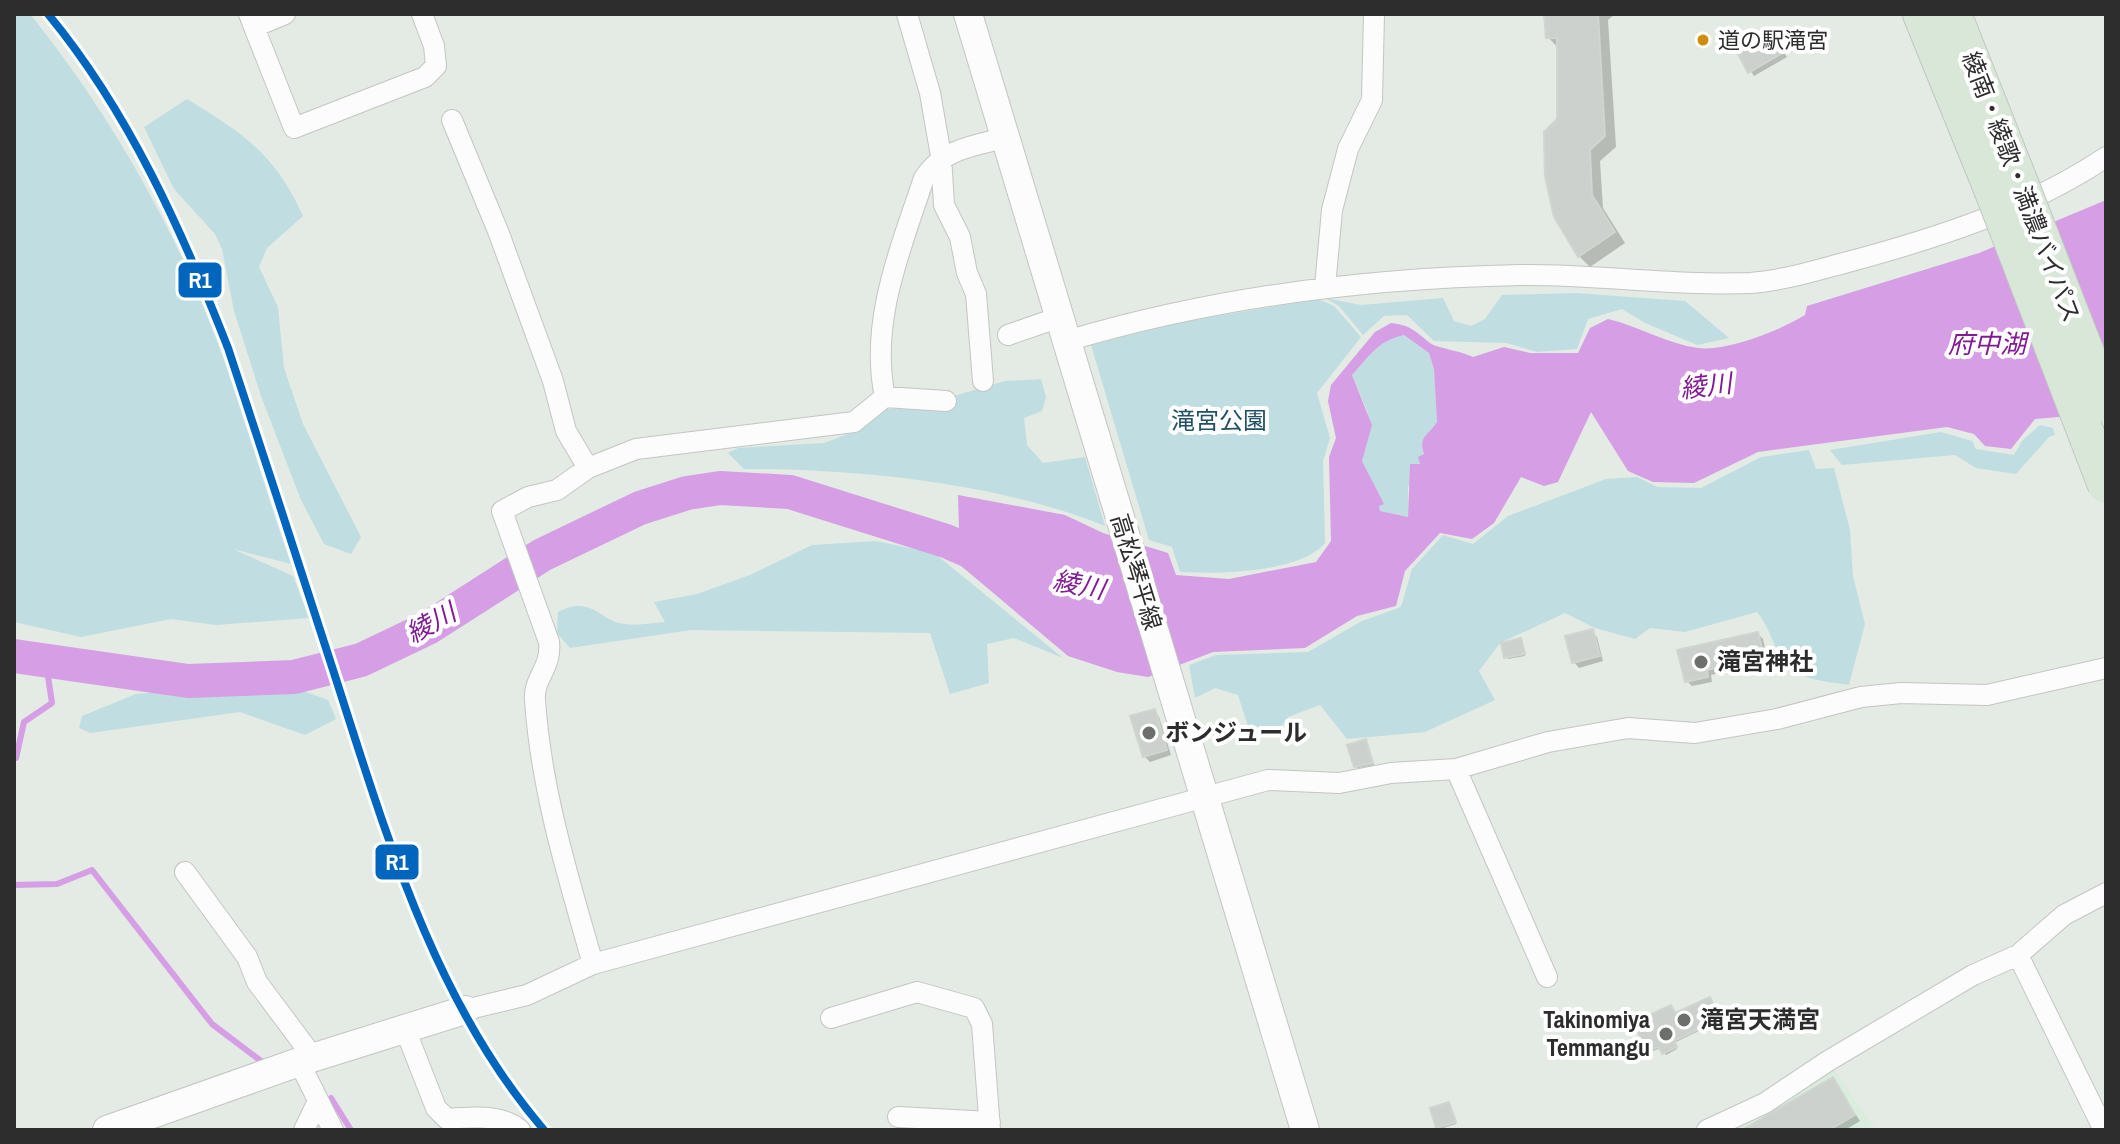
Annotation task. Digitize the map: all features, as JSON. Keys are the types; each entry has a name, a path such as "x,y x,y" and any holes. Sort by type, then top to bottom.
{"highway":[{"name":"綾南・綾歌・満濃バイパス","path":"1921,14 2005,184 2106,404"},
{"name":"綾南・綾歌・満濃バイパス","path":"1953,14 2005,184 2106,485"}],"main road":[{"name":"高松琴平線","path":"971,15 1005,138 1305,1130"},
{"path":"107,1130 306,1060 465,1010"}],"street":[{"path":"285,14 252,20 294,128 425,77 436,66 434,46 422,14"},
{"path":"907,14 930,93 941,156 944,205 960,237 967,273 976,294 983,381"},
{"path":"1325,287 1332,210 1348,149 1372,100 1374,14"},
{"path":"452,120 498,231 553,381 566,431 588,468"},
{"path":"885,397 879,370 884,313 893,269 924,178 941,156 1005,138"},
{"path":"1008,335 1325,287 1518,275 1703,283 1781,279 1919,243 2069,182 2106,157"},
{"path":"593,964 554,830 534,696 551,659 549,642 502,511 528,497 557,490 588,468 636,449 854,422 885,397 946,401"},
{"path":"465,1010 527,995 593,964 1205,800 1268,780 1339,783 1391,773 1456,769 1548,742 1628,728 1695,733 1777,719 1861,697 1901,693 1987,695 2106,668"},
{"path":"1456,769 1547,977"},
{"path":"185,872 247,957 257,982 306,1060 318,1101 333,1130"},
{"path":"1707,1130 1765,1103 1973,975 2018,955 2064,915 2106,893"},
{"path":"2018,955 2104,1130"},
{"path":"831,1018 917,992 974,1008 982,1024 990,1126 898,1117"},
{"path":"405,1029 436,1108 447,1119 474,1116 513,1124 520,1130"},
{"path":"304,1130 318,1101"}],"shaded area":[{"path":"1832,1066 1876,1130 1717,1130"}],"green space":[{"path":"14,14 30,14 75,73 116,135 170,232 216,338 291,564 233,549 293,576 309,618 216,625 171,619 81,637 14,622"},
{"path":"187,99 256,147 281,176 303,216 267,248 259,267 278,307 284,368 303,424 361,537 351,554 324,544 301,500 261,396 234,311 222,249 215,234 174,189 144,127"},
{"path":"1576,293 1685,301 1729,338 1697,345 1645,323 1622,309 1588,319 1577,349 1537,352 1506,343 1434,341 1407,315 1384,316 1363,335 1339,306 1325,298 1361,305 1443,298 1454,321 1471,326 1485,319 1502,295"},
{"name":"滝宮公園","path":"1318,299 1334,306 1361,337 1317,393 1330,438 1323,461 1325,543 1313,553 1278,566 1236,572 1180,572 1172,547 1149,540 1091,345 1175,323"},
{"path":"1404,335 1429,353 1434,369 1437,422 1423,440 1424,454 1408,487 1408,517 1380,511 1379,506 1383,503 1362,461 1368,413 1352,375 1380,346"},
{"path":"1041,379 1046,397 1042,411 1024,418 1027,445 1043,463 1085,457 1105,526 1020,499 928,481 834,472 744,469 728,453 738,448 824,443 861,429 887,409 954,408 954,396 1005,381"},
{"path":"2040,425 2053,428 2055,435 2049,437 2016,474 1976,468 1955,455 1842,465 1830,450 1941,432 1972,441 1976,449 2014,455 2022,441"},
{"path":"1809,450 1816,469 1834,468 1850,530 1853,576 1865,624 1849,685 1814,679 1790,668 1757,612 1685,632 1650,628 1635,639 1595,628 1565,613 1500,643 1479,671 1495,700 1425,732 1347,739 1320,705 1288,717 1276,734 1251,736 1238,695 1215,688 1195,698 1189,665 1216,655 1308,652 1362,621 1401,607 1412,569 1443,535 1473,544 1508,516 1606,479 1637,477 1657,487 1701,488 1761,457"},
{"path":"876,541 934,553 1063,658 1014,638 987,644 989,683 950,694 930,633 691,630 570,648 557,633 558,612 570,607 588,607 625,624 665,622 654,602 697,594 750,575 812,545"},
{"path":"194,689 306,692 328,700 336,719 305,735 240,712 90,733 79,728 82,716 136,694"}],"water":[{"name":"府中湖","path":"2106,200 2106,413 2035,419 2011,449 1985,446 1974,434 1947,427 1758,452 1694,483 1653,482 1628,471 1591,412 1558,482 1544,486 1521,477 1494,523 1472,539 1440,533 1405,571 1396,606 1357,616 1305,648 1213,652 1148,677 1117,672 1068,656 960,565 958,495 1065,515 1103,533 1168,553 1176,575 1229,579 1316,562 1331,541 1329,457 1336,438 1328,401 1331,385 1375,332 1391,323 1408,327 1433,345 1473,357 1504,347 1530,353 1578,353 1590,328 1608,319 1676,343 1698,348 1723,347 1782,327 1805,315 1807,306 1979,253","holes":["1404,335 1429,353 1434,369 1437,422 1423,440 1424,454 1418,457 1420,464 1410,464 1408,517 1380,511 1379,506 1384,504 1362,461 1372,425 1352,375 1380,346"]}],"building":[{"path":"1544,14 1598,14 1605,136 1590,150 1592,195 1615,232 1578,257 1554,217 1545,176 1544,132 1557,119 1557,38 1546,38"},
{"path":"1755,35 1761,45 1776,38 1784,52 1748,73 1737,52 1729,53 1727,39"},
{"path":"1593,629 1600,656 1572,663 1565,636"},
{"path":"1758,632 1765,662 1740,668 1739,662 1707,670 1708,677 1685,682 1677,650"},
{"path":"1521,638 1525,654 1504,658 1501,643"},
{"name":"ボンジュール","path":"1155,709 1167,750 1143,757 1130,716"},
{"path":"1366,739 1373,763 1354,767 1347,745"},
{"name":"滝宮天満宮","path":"1710,997 1722,1023 1707,1031 1705,1026 1674,1041 1677,1047 1662,1054 1659,1047 1650,1050 1645,1047 1638,1033 1650,1027 1645,1017 1671,1005 1675,1013"},
{"path":"1833,1077 1855,1115 1829,1130 1742,1130"},
{"path":"1449,1102 1456,1122 1436,1128 1430,1108"}],"waterway":[{"name":"綾川","path":"14,656 188,681 294,677 361,660 428,628 542,555 640,508 687,493 720,488 790,492 946,541 1003,566"},
{"path":"16,758 24,722 52,703 46,663"},
{"path":"14,885 57,884 92,870 212,1024 261,1061"},
{"path":"331,1098 351,1130"}],"transit line":[{"name":"R1","path":"48,14 104,91 151,174 192,260 228,348 374,796 417,914 472,1027 506,1080 544,1130"}],"place":[{"name":"道の駅滝宮","path":"1703,40"},
{"name":"滝宮神社","path":"1701,662"},
{"name":"ボンジュール","path":"1149,733"},
{"name":"滝宮天満宮","path":"1684,1020"},
{"name":"Takinomiya Temmangu","path":"1666,1034"}]}
